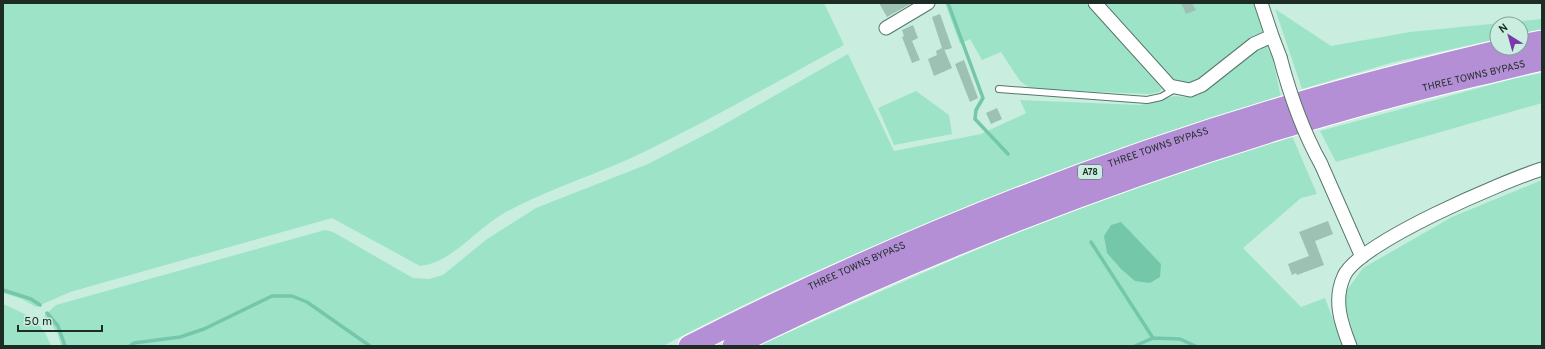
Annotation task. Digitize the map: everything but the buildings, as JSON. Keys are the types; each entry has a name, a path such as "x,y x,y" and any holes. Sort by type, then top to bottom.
{"highway":[{"name":"THREE TOWNS BYPASS","path":"1529,43 1542,41"},
{"name":"THREE TOWNS BYPASS","path":"689,346 781,300 898,247 1102,167 1208,131 1316,98 1414,71 1489,53"},
{"name":"THREE TOWNS BYPASS","path":"733,346 788,319 907,265 1016,220 1110,185 1217,148 1326,115 1420,89 1542,60"}],"street":[{"path":"886,28 928,3"},
{"path":"1095,3 1170,86 1175,89 1190,90 1202,85 1254,44 1272,36"},
{"path":"1261,3 1306,137 1321,164 1362,257"},
{"path":"1350,346 1339,311 1339,292 1344,274 1352,264 1406,229 1480,192 1542,169"}],"lane":[{"path":"998,89 1147,100 1161,97 1175,89"}],"shaded area":[{"path":"3,3 824,3 844,45 720,113 644,152 523,203 495,219 444,258 432,263 420,266 332,218 70,292 36,307 22,299 3,293"},
{"path":"945,3 1085,3 1162,89 1159,92 1150,94 1031,89 1020,81 1001,52 982,60 970,39 960,44"},
{"path":"1102,3 1256,3 1265,33 1194,83 1187,85 1171,80"},
{"path":"1275,9 1331,46 1410,32 1489,24 1489,41 1394,62 1302,89"},
{"path":"1542,19 1542,30 1529,32 1529,20"},
{"path":"1261,44 1267,46 1272,56 1281,97 1137,143 996,196 842,260 782,287 663,346 61,346 57,332 44,316 56,305 325,230 333,232 413,278 429,279 443,275 487,239 536,208 648,164 716,129 848,54 894,151 981,134 1026,113 1020,100 1140,105 1175,96 1184,97 1198,91"},
{"path":"1542,73 1542,103 1336,162 1320,131 1516,78"},
{"path":"916,91 949,115 952,134 894,145 878,108"},
{"path":"1292,136 1317,194 1301,198 1243,248 1301,307 1325,298 1343,346 758,346 946,263 1023,231 1090,205"},
{"path":"1542,180 1542,346 1357,346 1345,304 1347,290 1363,268 1452,217"},
{"path":"1121,222 1161,264 1160,277 1150,283 1135,281 1121,269 1107,253 1104,236 1111,225"},
{"path":"3,304 26,315 38,324 43,330 51,346 3,346"}],"waterway":[{"path":"948,3 983,98 976,110 975,119 1008,154"},
{"path":"1091,242 1153,338"},
{"path":"3,290 31,299 40,305"},
{"path":"130,346 134,343 180,337 204,329 272,296 292,296 307,302 370,346"},
{"path":"47,313 58,326 65,346"},
{"path":"1135,346 1153,338 1180,339 1195,346"}]}
